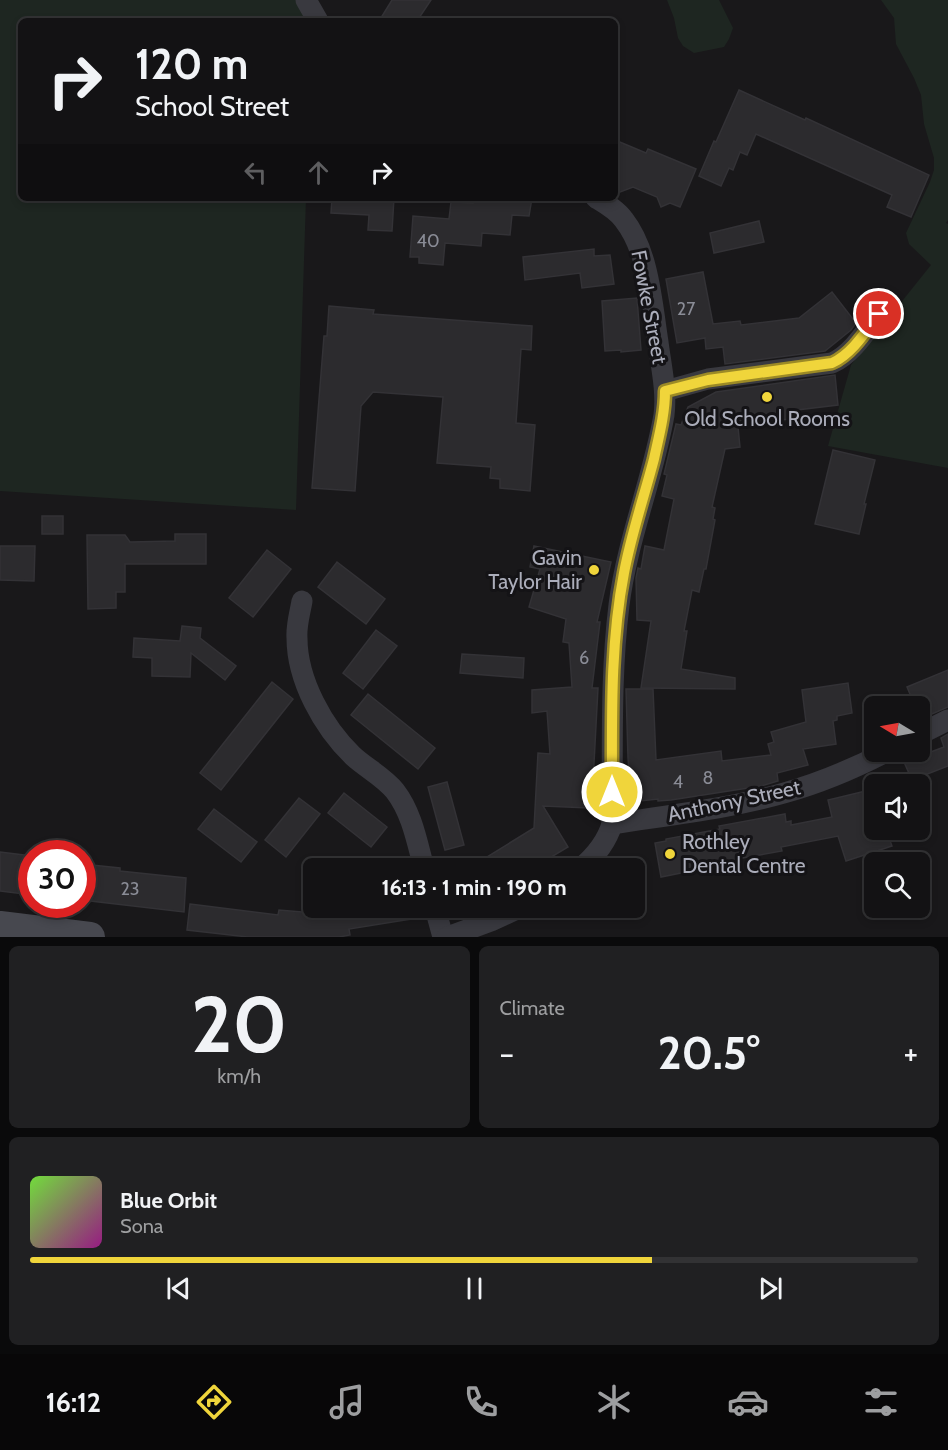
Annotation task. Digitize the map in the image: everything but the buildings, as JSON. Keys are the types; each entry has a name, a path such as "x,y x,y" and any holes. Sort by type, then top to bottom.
{"street":[{"path":"306,0 316,18"},
{"name":"Fowke Street","path":"601,201 625,221 640,251 653,312 665,391 664,415 627,557 618,611 613,667 612,824"},
{"path":"665,391 716,378 832,363 850,349 879,314"},
{"path":"302,602 297,641 311,697 335,736 352,755 393,789 401,801 413,830 421,858"},
{"path":"930,729 948,720"},
{"name":"Anthony Street","path":"612,824 750,801 784,793 815,784 866,762"},
{"path":"590,858 609,834 612,824"},
{"path":"438,918 445,937 497,918"},
{"path":"0,926 90,937"}],"shaded area":[{"path":"0,0 297,0 307,18 18,18 18,201 306,201 296,510 0,491"},
{"path":"667,0 719,0 733,28 724,47 694,53 683,46 678,38"},
{"path":"881,0 948,0 948,220 946,223 948,224 948,468 828,446 851,365 931,265 909,244 906,233 930,182 934,170 934,158 924,124 921,95 896,44 894,18"}],"place":[{"name":"Old School Rooms","path":"767,397"},
{"name":"Gavin Taylor Hair","path":"594,570"},
{"name":"Rothley Dental Centre","path":"670,854"}],"route":[{"path":"612,792 613,667 619,602 627,557 664,415 665,391 708,380 832,363 850,349 879,314"}]}
